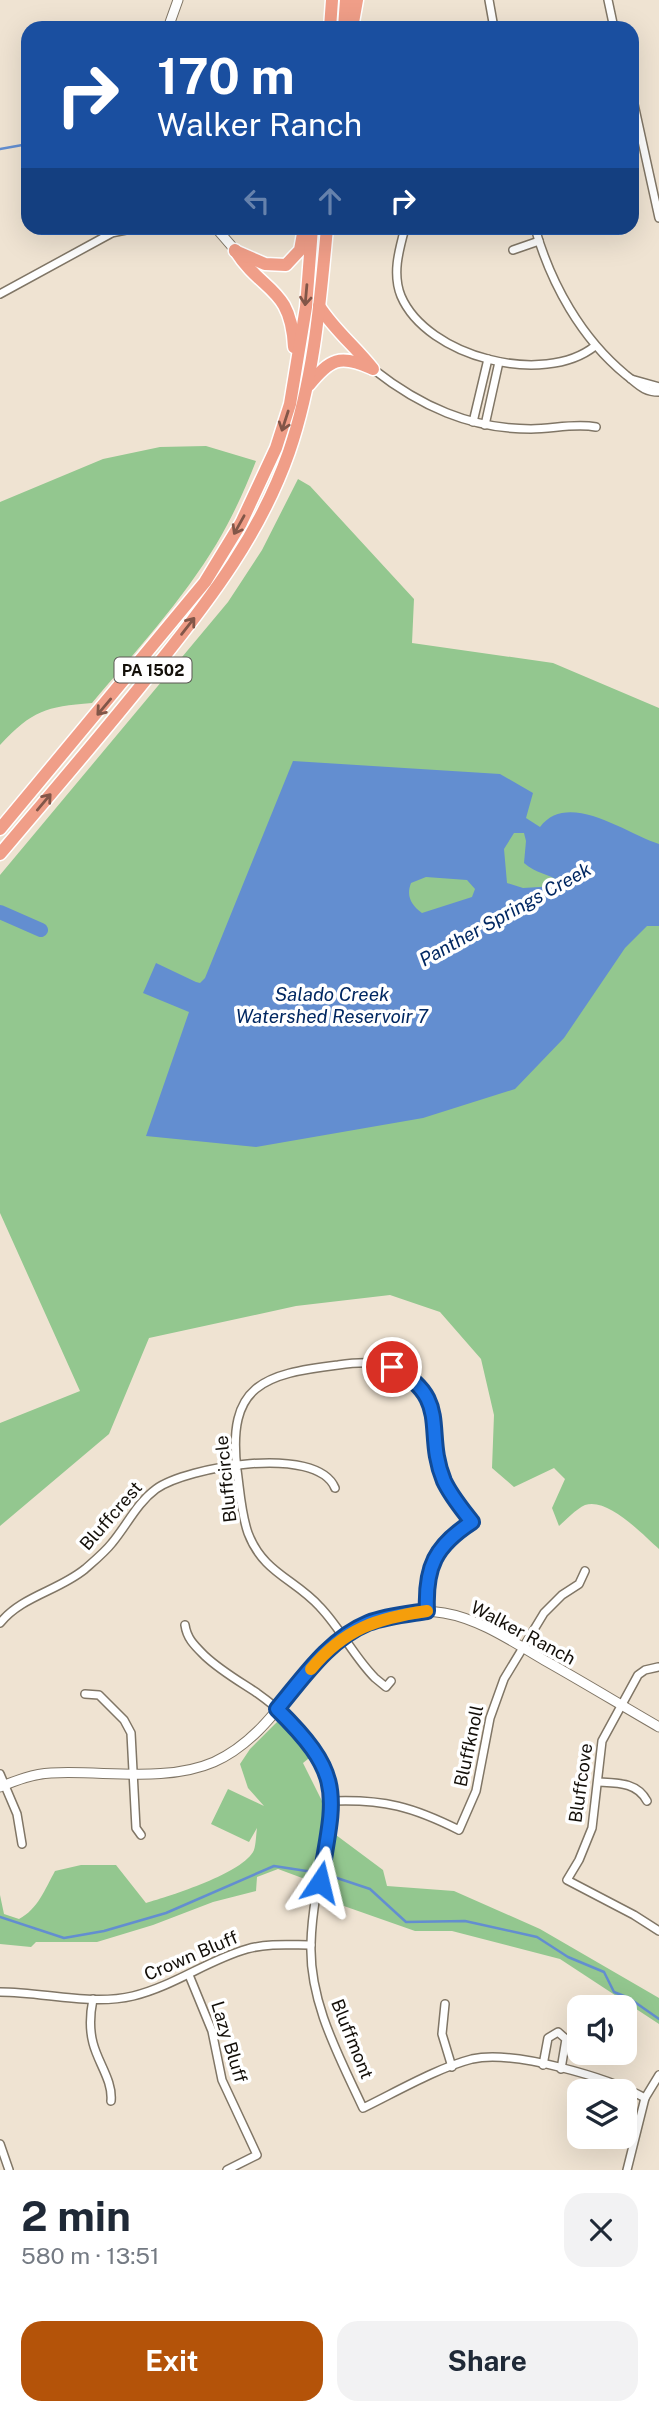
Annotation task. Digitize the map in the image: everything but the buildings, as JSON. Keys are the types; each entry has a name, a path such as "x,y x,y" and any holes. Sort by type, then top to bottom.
{"highway":[{"path":"330,21 332,0"},
{"path":"344,21 346,0"},
{"path":"353,21 357,0"},
{"path":"235,250 265,264 286,265 300,250 303,235"},
{"name":"PA 1502","path":"0,829 118,691 205,582 241,523 269,464 282,428 295,377 306,307 311,235"},
{"name":"PA 1502","path":"0,854 129,701 217,589 248,541 282,469 307,388 326,235"},
{"path":"235,250 244,265 278,293 289,311 293,328 295,377"},
{"path":"319,306 331,326 360,352 373,369"},
{"path":"307,388 331,362 342,359 356,361 373,369"}],"street":[{"path":"170,21 177,0"},
{"path":"489,0 493,21"},
{"path":"608,0 612,21"},
{"path":"639,127 659,218"},
{"path":"0,294 106,235"},
{"path":"222,235 235,250"},
{"path":"404,235 396,272 400,295 423,326 455,347 499,362 545,364 578,356 595,346"},
{"path":"537,235 572,312 595,346 643,389 659,389"},
{"path":"513,250 539,241"},
{"path":"473,422 488,359"},
{"path":"485,425 499,362"},
{"path":"373,369 414,398 473,422 533,429 578,425 596,427"},
{"path":"481,389 492,391"},
{"name":"Bluffcircle","path":"391,1681 386,1688 375,1678 315,1601 277,1574 257,1550 244,1521 235,1435 239,1413 256,1389 270,1379 298,1370 360,1362 392,1367 416,1381 433,1411 444,1480 472,1522 445,1543 432,1562 426,1590 427,1611"},
{"name":"Bluffcrest","path":"0,1622 18,1604 60,1586 85,1569 111,1545 143,1500 156,1489 180,1477 237,1466 302,1464 325,1474 335,1488"},
{"name":"Bluffknoll","path":"332,1801 393,1803 424,1813 459,1830 476,1791 496,1698 522,1647 544,1614 562,1595 579,1584 585,1571"},
{"name":"Walker Ranch","path":"2,1786 26,1777 51,1773 171,1773 214,1762 251,1739 320,1658 343,1638 375,1621 427,1611 458,1616 522,1647 659,1727"},
{"name":"Bluffmont","path":"185,1625 187,1636 210,1661 277,1709 317,1752 327,1774 332,1801 311,1945 320,2007 363,2108 452,2067"},
{"name":"Bluffcove","path":"659,1667 645,1670 638,1675 602,1741 592,1828 579,1860 567,1880 659,1931"},
{"path":"85,1694 99,1695 124,1720 131,1734 136,1828 141,1835"},
{"path":"0,1774 2,1786 16,1814 22,1843"},
{"path":"598,1782 633,1786 642,1792 647,1801"},
{"name":"Crown Bluff","path":"0,1992 93,1999 132,1997 250,1948 311,1945"},
{"name":"Lazy Bluff","path":"189,1975 212,2031 222,2080 257,2155 228,2170"},
{"path":"93,1999 90,2018 92,2042 112,2091 111,2101"},
{"path":"445,2004 442,2034 452,2067 474,2059 496,2057 611,2081 645,2098"},
{"path":"542,2065 548,2038 558,2032 566,2039 561,2069"},
{"path":"627,2170 645,2098 659,2075"},
{"path":"0,2144 9,2170"}],"green space":[{"path":"206,446 256,461 217,543 189,585 92,703 62,706 41,712 22,724 0,745 0,502 103,459 160,447"},
{"path":"298,479 310,486 414,599 412,643 553,663 659,708 659,1549 625,1519 594,1504 585,1505 559,1526 552,1508 565,1479 554,1468 514,1487 492,1468 494,1415 481,1359 440,1312 390,1295 296,1306 149,1338 109,1434 0,1526 0,1423 80,1391 0,1213 0,875 228,602 262,550"},
{"path":"278,1721 301,1738 313,1755 303,1763 326,1809 313,1882 278,1869 257,1877 256,1891 213,1902 153,1925 97,1942 36,1942 31,1947 0,1944 0,1895 4,1914 19,1919 36,1904 55,1871 81,1865 116,1865 146,1903 222,1875 247,1859 254,1850 257,1828 249,1842 211,1824 228,1789 264,1806 248,1788 240,1764 250,1749"},
{"path":"336,1835 383,1870 387,1886 454,1891 540,1929 659,1998 659,2024 637,2010 637,1995 615,1995 560,1959 452,1931 415,1931 324,1899"}],"water":[{"name":"Salado Creek Watershed Reservoir 7","path":"293,761 500,774 533,793 526,818 540,827 552,817 566,812 581,813 659,844 659,926 647,926 625,948 564,1038 515,1089 423,1118 256,1147 146,1136 189,1012 143,993 156,963 196,982 200,983 205,978","holes":["514,833 524,833 524,863 560,882 556,886 523,888 507,883 504,849","426,877 467,880 475,889 472,897 422,913 412,903 409,892 411,883"]}],"waterway":[{"path":"0,149 21,145"},
{"name":"Panther Springs Creek","path":"0,912 41,930"},
{"path":"0,1917 64,1938 104,1931 166,1913 274,1866 313,1872"},
{"path":"328,1875 370,1889 406,1922 465,1921 537,1937 568,1957 604,1972 614,1992 629,1998 659,2019"}],"slow traffic":[{"path":"311,1669 331,1647 366,1624 427,1611"}],"route":[{"path":"320,1882 332,1815 330,1785 317,1752 307,1738 277,1709 320,1658 343,1638 375,1621 427,1611 426,1590 432,1562 445,1543 472,1522 444,1480 433,1411 426,1395 416,1381 392,1367"}]}
